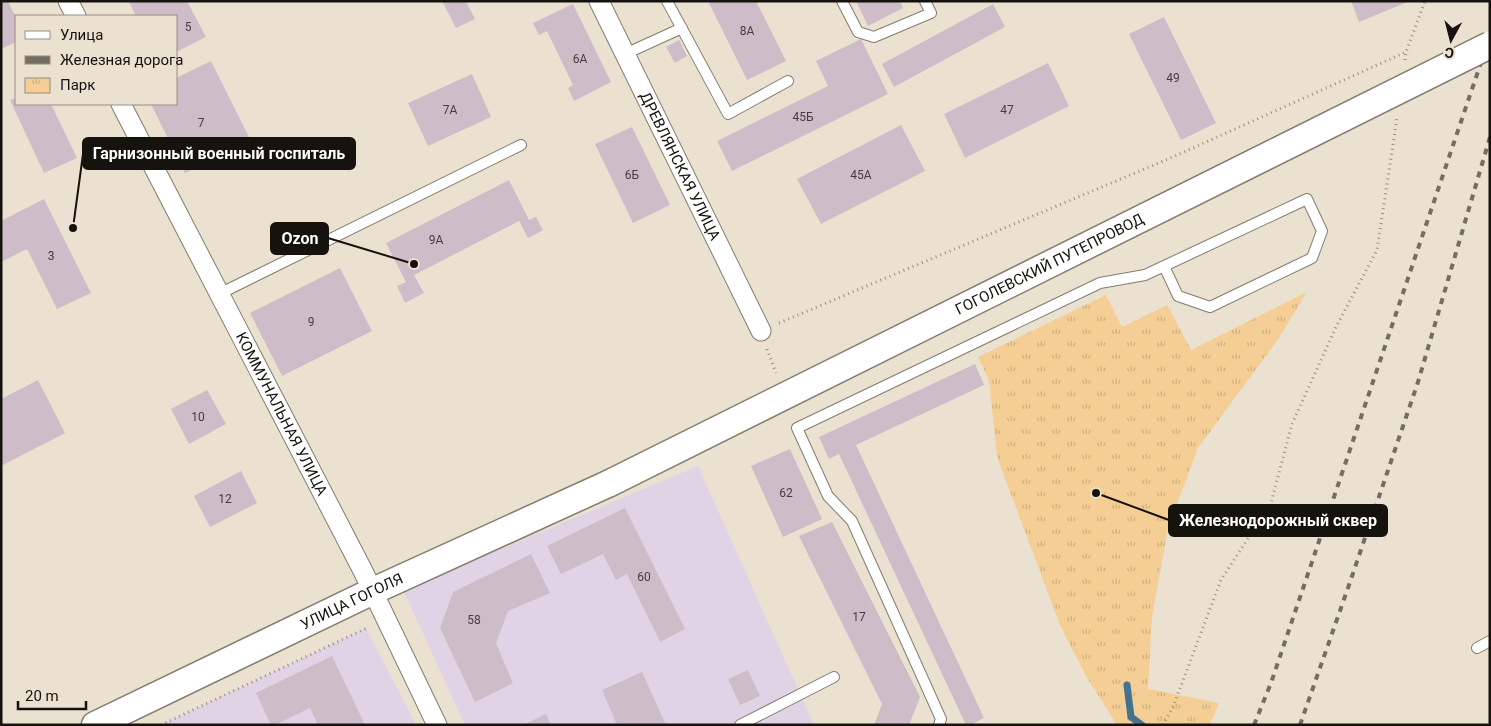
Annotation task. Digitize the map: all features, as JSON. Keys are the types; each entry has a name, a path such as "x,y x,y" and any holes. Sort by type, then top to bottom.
{"main road":[{"name":"ГОГОЛЕВСКИЙ ПУТЕПРОВОД","path":"610,483 1490,45"},
{"name":"УЛИЦА ГОГОЛЯ","path":"95,725 373,591 610,483"}],"street":[{"path":"68,1 75,15"},
{"name":"ДРЕВЛЯНСКАЯ УЛИЦА","path":"599,1 760,331"},
{"name":"КОММУНАЛЬНАЯ УЛИЦА","path":"122,105 373,591 437,725"}],"lane":[{"path":"668,1 728,114 788,81"},
{"path":"842,1 858,32 874,37 931,12 925,1"},
{"path":"625,54 682,28"},
{"path":"219,294 521,145"},
{"path":"939,725 941,720 852,521 828,496 796,428 1100,282 1145,275 1164,266 1307,199 1322,231 1312,258 1210,307 1178,296 1164,266"},
{"path":"1477,648 1490,641"},
{"path":"740,725 834,677"}],"path":[{"path":"1405,61 1406,52 1425,1"},
{"path":"760,331 1174,157 1406,52"},
{"path":"1163,725 1172,707 1221,580 1271,503 1292,424 1336,327 1377,250 1398,108"},
{"path":"161,725 366,628"}],"shaded area":[{"path":"698,466 814,725 465,725 403,590"},
{"path":"366,628 416,725 161,725"}],"green space":[{"path":"1307,292 1279,338 1198,448 1168,528 1152,617 1148,689 1219,703 1210,725 1117,725 1086,676 1060,625 997,457 989,380 978,357 1106,295 1122,327 1167,305 1191,350"}],"building":[{"path":"1,1 8,1 15,16 15,42 1,49"},
{"path":"187,1 206,37 178,51 178,15 136,15 129,2"},
{"path":"442,1 466,1 475,19 456,28"},
{"path":"708,1 756,1 786,61 747,80"},
{"path":"856,1 900,1 903,8 868,26"},
{"path":"1351,1 1410,1 1359,22"},
{"path":"573,4 611,82 574,101 568,88 573,85 547,31 539,35 533,23"},
{"path":"993,4 1005,27 894,87 882,64"},
{"path":"1164,17 1216,123 1181,140 1129,34"},
{"path":"861,39 888,94 732,171 717,141 828,86 816,61"},
{"path":"679,40 687,56 675,63 666,47"},
{"path":"211,61 251,141 185,173 151,105 178,105 178,77"},
{"path":"1048,63 1069,106 965,158 944,114"},
{"path":"472,74 491,117 428,146 408,103"},
{"path":"15,98 15,105 51,105 77,158 44,173 10,100"},
{"path":"901,125 925,171 821,224 797,179"},
{"path":"632,127 670,205 633,223 595,144"},
{"path":"509,180 529,220 536,217 543,230 528,238 519,221 414,275 424,293 405,303 397,286 406,282 386,243"},
{"path":"44,199 91,293 57,309 27,249 1,262 1,221"},
{"path":"340,268 372,331 282,376 250,313"},
{"path":"975,364 984,385 856,445 984,718 966,725 839,454 829,459 819,437"},
{"path":"38,380 65,433 1,466 1,399"},
{"path":"207,390 226,424 189,444 171,409"},
{"path":"790,449 822,519 783,537 751,466"},
{"path":"241,471 257,503 210,527 194,496"},
{"path":"625,508 685,629 660,642 627,574 616,580 603,554 561,574 547,546"},
{"path":"832,522 920,697 909,725 874,725 882,704 799,536"},
{"path":"531,554 550,593 508,611 496,643 513,683 475,702 440,628 453,592"},
{"path":"332,656 365,725 318,725 310,708 275,725 271,725 256,693"},
{"path":"748,670 760,696 740,705 728,679"},
{"path":"642,672 666,725 617,725 602,690"},
{"path":"546,714 551,725 523,725"}],"waterway":[{"path":"1127,685 1131,717 1142,725"}],"railway":[{"path":"1254,725 1271,683 1490,36"},
{"path":"1300,725 1418,382 1490,137"}],"place":[{"name":"Гарнизонный военный госпиталь","path":"73,228"},
{"name":"Ozon","path":"414,264"},
{"name":"Железнодорожный сквер","path":"1096,493"}]}
